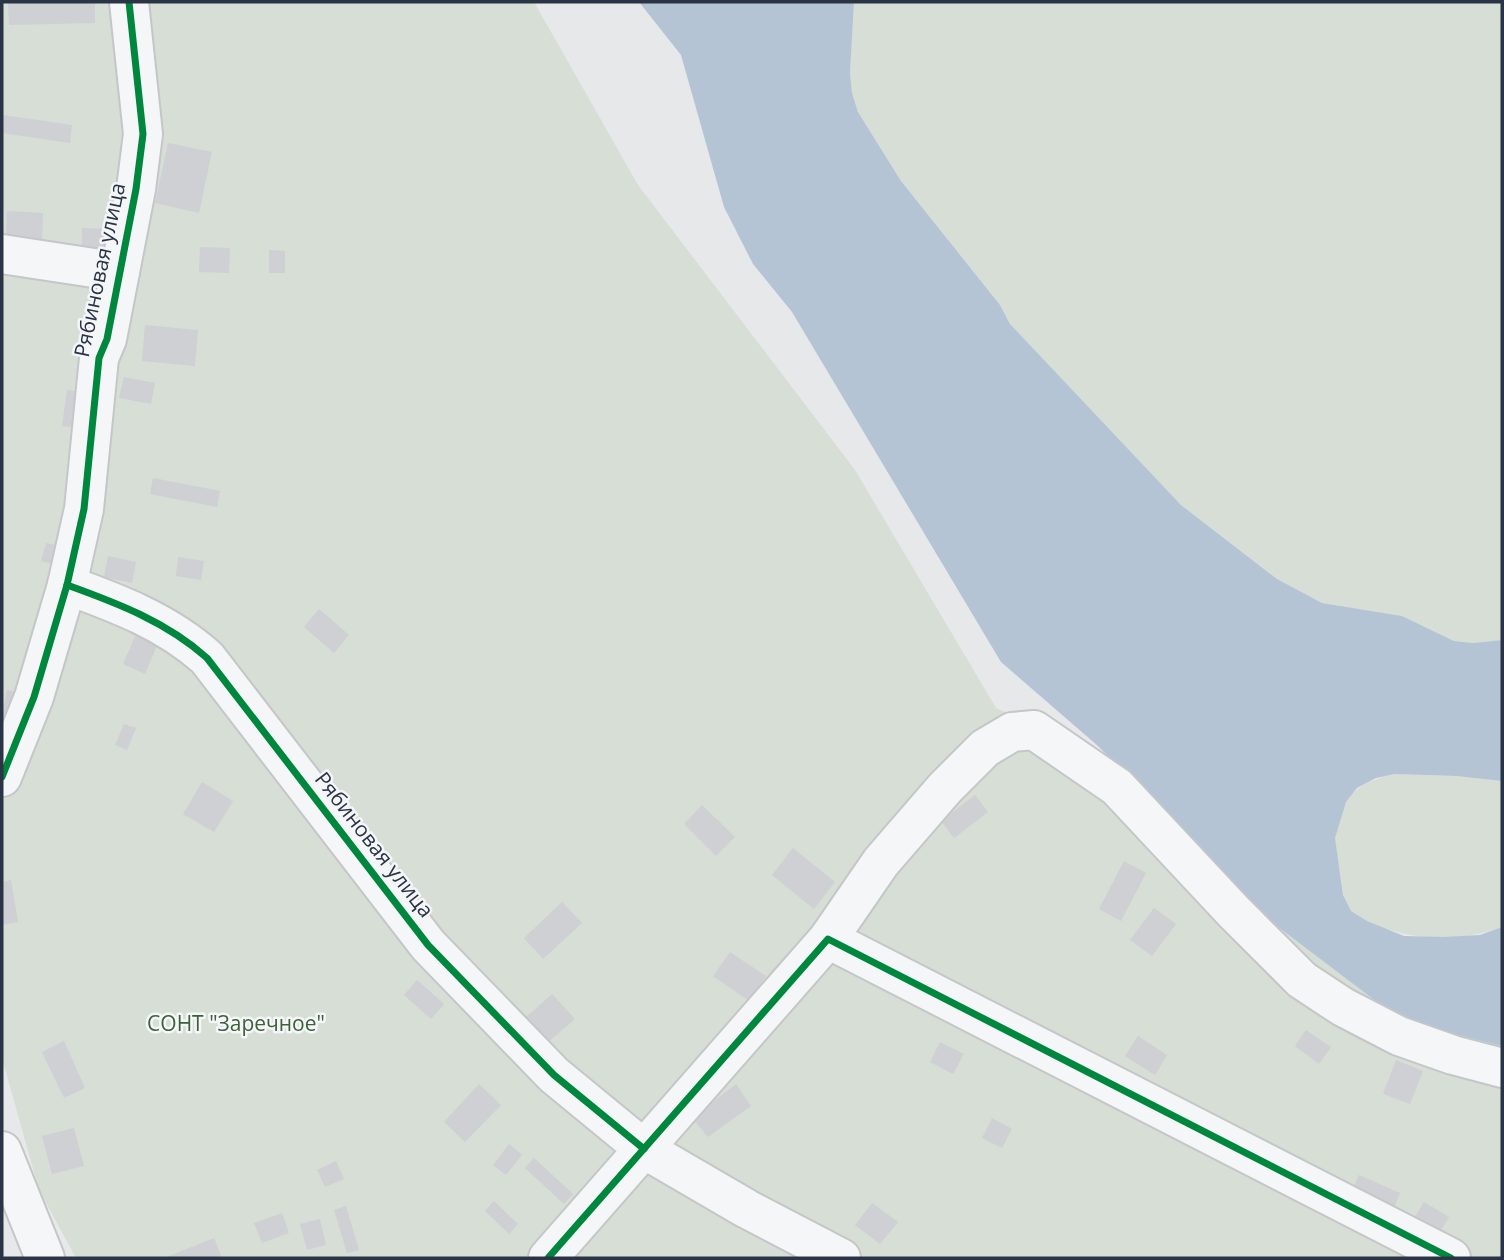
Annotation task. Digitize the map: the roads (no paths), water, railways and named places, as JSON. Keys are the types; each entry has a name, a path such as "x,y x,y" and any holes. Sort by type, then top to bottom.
{"street":[{"name":"Рябиновая улица","path":"2,777 34,697 67,585 84,509 99,358 107,339 136,189 143,134 129,2"},
{"path":"2,254 120,272"},
{"name":"Рябиновая улица","path":"67,585 114,602 163,626 186,638 207,658 428,945 554,1075 644,1149 747,1209 841,1258"},
{"path":"548,1258 828,939 881,862 945,788 985,748 1012,732 1034,730 1117,787 1302,980 1343,1007 1399,1036 1502,1068"},
{"path":"828,939 1451,1258"},
{"path":"2,1151 45,1258"}],"water":[{"path":"639,2 854,2 850,73 852,93 858,112 901,181 1000,305 1010,324 1181,505 1277,579 1322,603 1402,616 1454,641 1473,643 1502,640 1502,781 1395,774 1376,778 1357,788 1346,802 1335,838 1343,895 1351,911 1367,921 1404,936 1480,935 1502,927 1502,1046 1402,1021 1265,917 1098,746 1001,662 792,312 753,264 724,207 681,55"}],"park label":[{"name":"СОНТ \"Заречное\"","path":"236,1024"}]}
